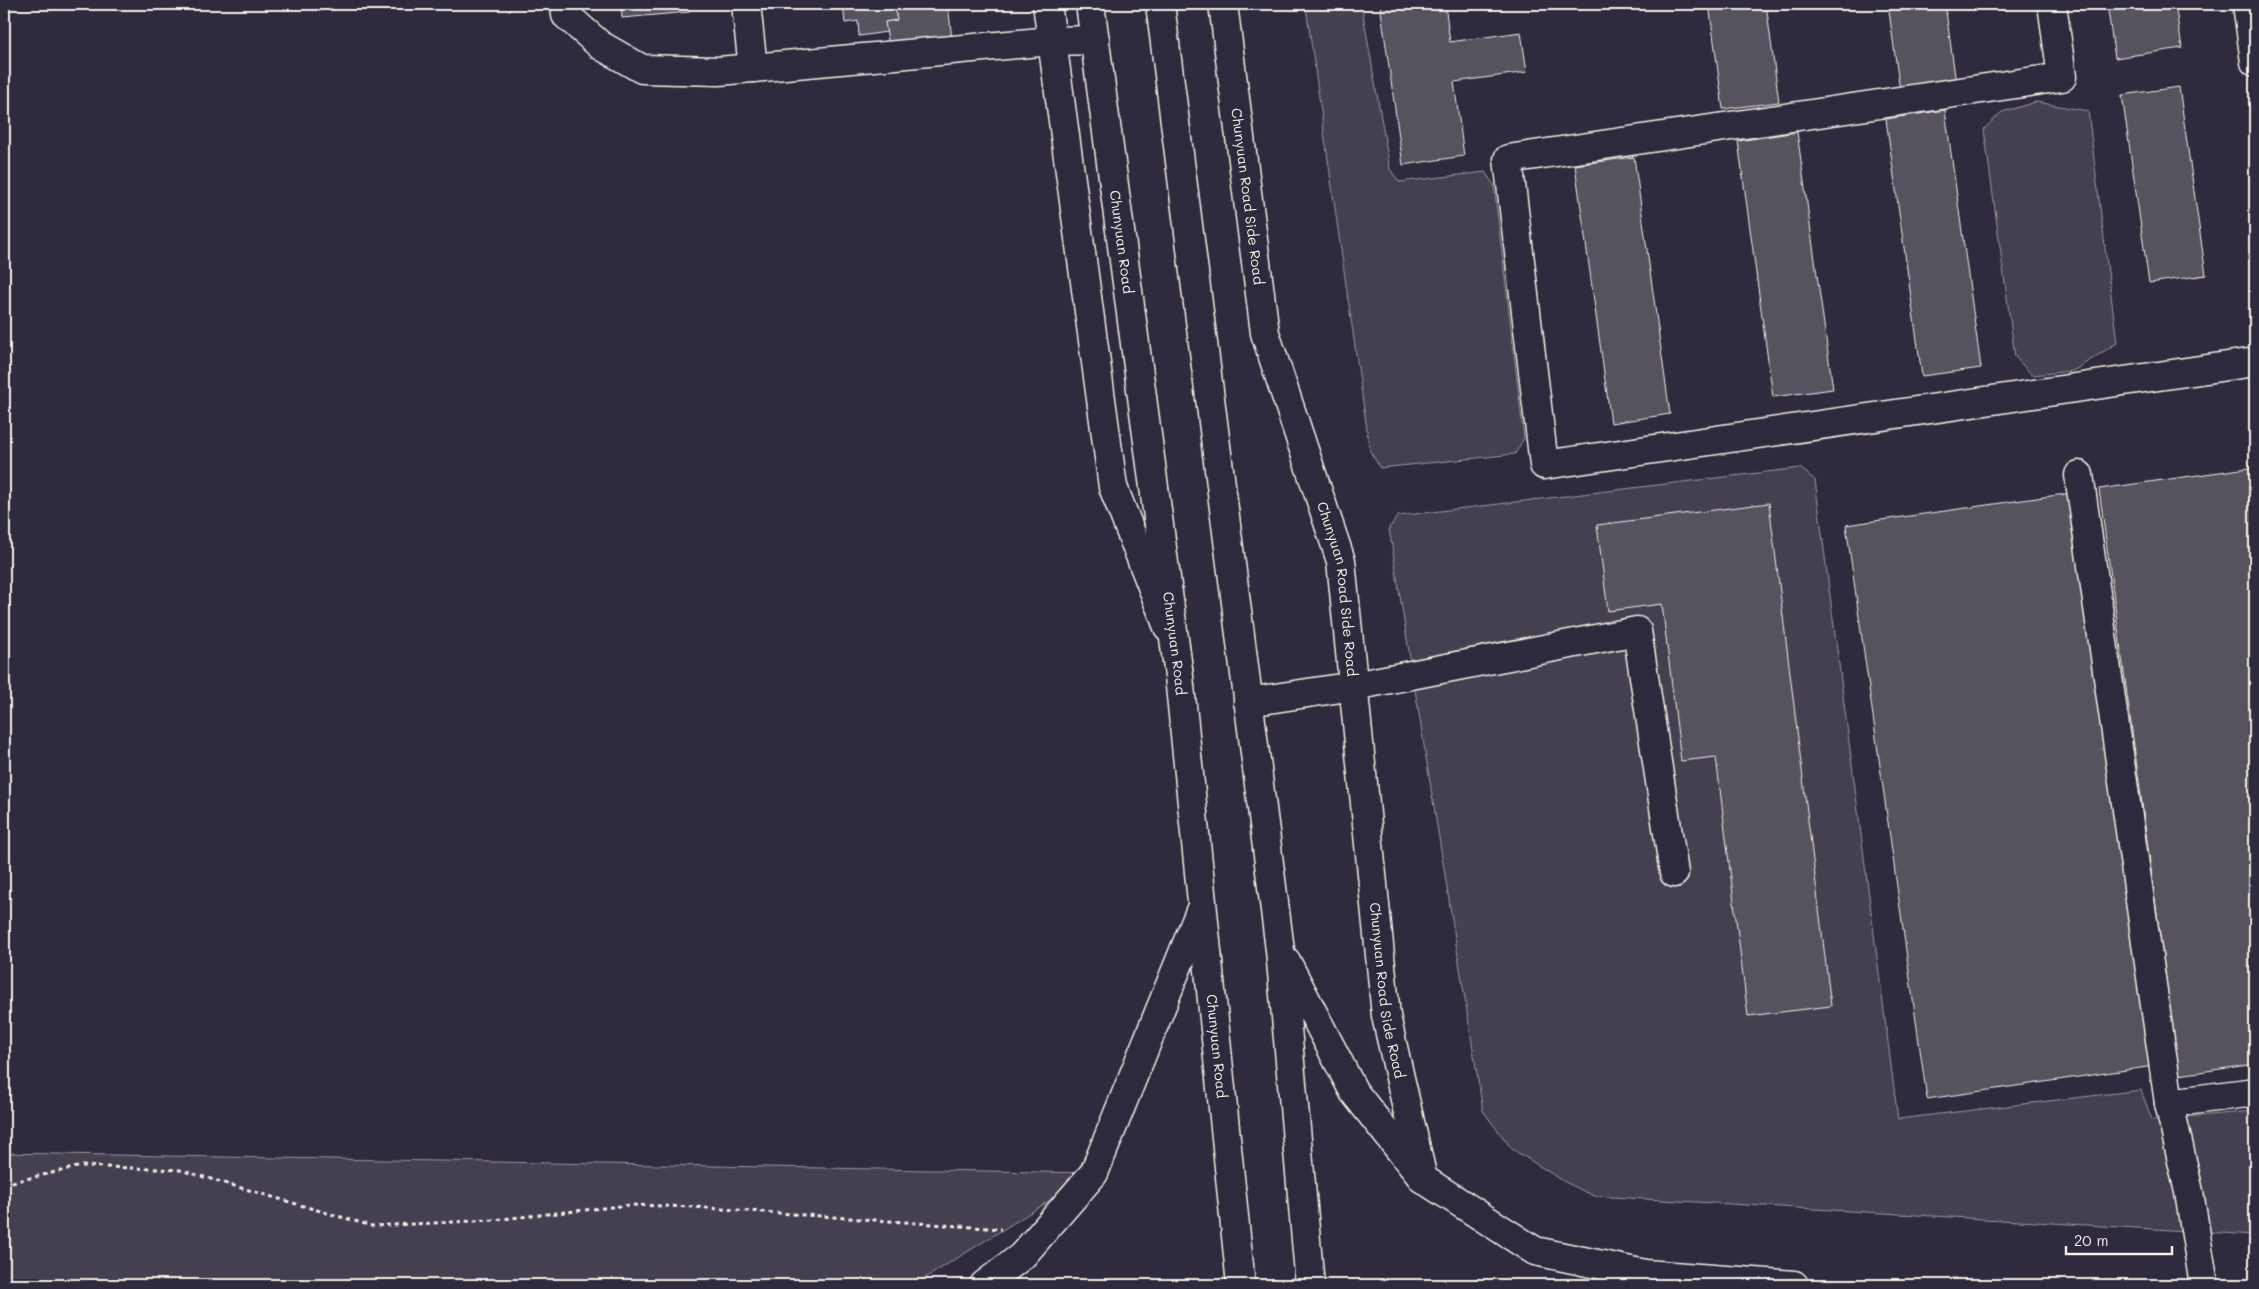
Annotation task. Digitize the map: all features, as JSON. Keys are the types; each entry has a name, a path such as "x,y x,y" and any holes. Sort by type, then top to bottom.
{"main road":[{"path":"565,4 566,15 600,45 642,69 719,71 1052,41 1095,40"},
{"path":"746,4 753,68"},
{"path":"1047,4 1113,487 1174,643"},
{"name":"Chunyuan Road","path":"1090,4 1174,643 1241,1285"},
{"path":"1160,4 1280,950 1310,1285"},
{"name":"Chunyuan Road Side Road","path":"1223,4 1265,333 1341,561 1386,1016 1423,1179"},
{"path":"2052,4 2062,77 1508,159 1544,465 2255,362"},
{"path":"2247,4 2255,60"},
{"path":"2079,475 2169,1102 2189,1192 2204,1285"},
{"path":"1248,702 1354,686 1637,630 1674,873"},
{"path":"984,1285 1022,1256 1094,1173 1201,907"},
{"path":"1280,950 1354,1092 1423,1179 1535,1251 1645,1274 1794,1285"},
{"path":"2169,1102 2255,1092"}],"path":[{"path":"4,1184 82,1166 180,1170 372,1226 493,1220 630,1205 694,1207 1043,1232"}],"shaded area":[{"path":"1308,4 1356,4 1362,8 1390,169 1399,182 1485,172 1494,185 1524,438 1515,454 1380,468 1370,451 1306,7"},
{"path":"2036,102 2088,111 2117,343 2073,371 2032,375 2015,357 1984,129 2002,112"},
{"path":"1800,468 1815,480 1898,1119 2141,1090 2152,1120 2255,1111 2255,1235 1594,1196 1565,1182 1512,1149 1483,1111 1389,528 1398,516"},
{"path":"4,1153 1094,1173 914,1285 4,1285"}],"building":[{"path":"621,4 689,4 689,12 622,18"},
{"path":"843,4 894,4 897,20 885,22 887,32 859,36 858,21 845,23"},
{"path":"894,4 948,4 952,39 889,46 885,22 897,20"},
{"path":"1380,4 1445,4 1450,42 1521,32 1527,72 1454,82 1464,156 1403,165"},
{"path":"1709,4 1766,4 1779,102 1723,109"},
{"path":"1888,4 1945,4 1956,83 1900,91"},
{"path":"2107,4 2175,4 2182,48 2115,58"},
{"path":"2179,87 2206,275 2149,283 2122,95"},
{"path":"1945,110 1981,368 1922,376 1886,119"},
{"path":"1797,132 1833,389 1773,397 1738,141"},
{"path":"1634,157 1670,414 1611,423 1575,165"},
{"path":"2255,467 2255,1064 2179,1075 2099,489"},
{"path":"2072,493 2154,1066 1927,1099 1846,525"},
{"path":"1769,503 1831,1006 1748,1016 1716,757 1681,761 1662,604 1608,611 1597,525"}]}
